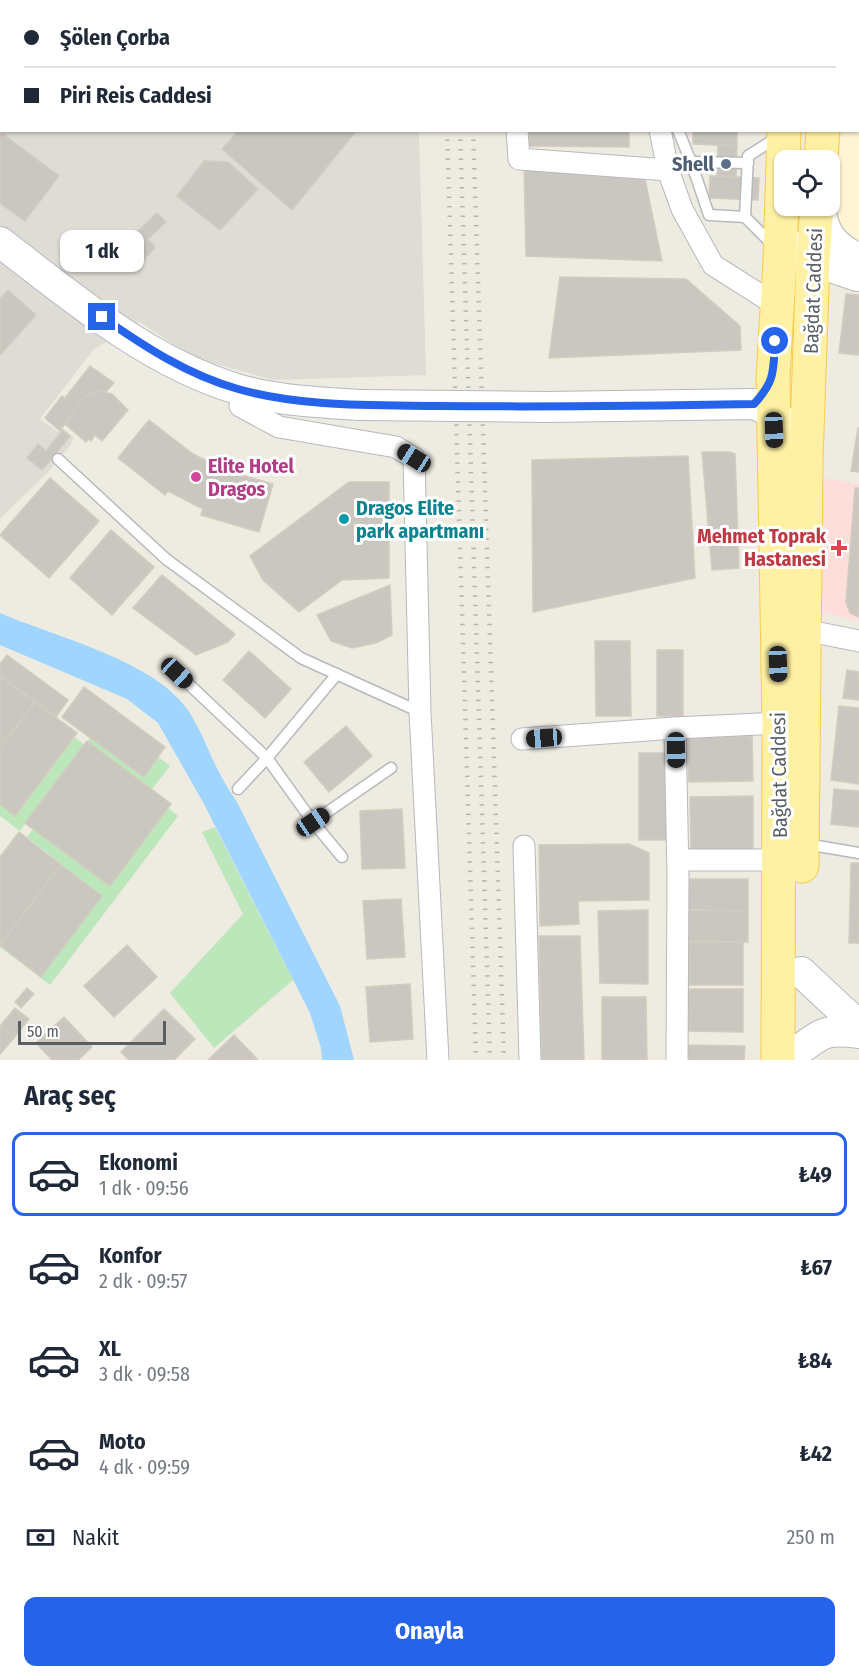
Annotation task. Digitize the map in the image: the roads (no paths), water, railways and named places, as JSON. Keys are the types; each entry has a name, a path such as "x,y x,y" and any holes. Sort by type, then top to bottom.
{"main road":[{"name":"Bağdat Caddesi","path":"783,150 784,132"},
{"path":"822,150 823,132"},
{"path":"781,216 792,244 798,251 813,259 858,271"},
{"name":"Bağdat Caddesi","path":"781,216 773,377 756,413 774,446 779,723 801,972 792,1057"},
{"name":"Bağdat Caddesi","path":"792,1057 791,852 804,630 810,330 817,216"},
{"path":"821,216 830,237 858,271"},
{"path":"0,242 137,341 191,372 238,389 361,413"},
{"path":"0,263 102,338 184,387 240,406 291,415 361,413 546,416 756,413 795,400 809,378"},
{"path":"810,330 817,304 825,294 858,271"},
{"path":"756,413 793,430 806,460"},
{"path":"801,972 859,1026"},
{"path":"792,1057 820,1034 837,1030 859,1033"}],"street":[{"path":"517,132 519,159 668,170"},
{"path":"660,132 668,170 682,208 712,265 776,305"},
{"path":"240,406 279,427 396,447 414,458 420,712 438,1060"},
{"path":"804,630 859,641"},
{"path":"522,739 779,723"},
{"path":"675,728 678,860 677,1060"},
{"path":"524,846 530,1060"},
{"path":"678,860 791,852"}],"lane":[{"path":"679,132 709,215 745,217 780,252"},
{"path":"745,217 748,156 784,132"},
{"path":"691,162 748,163"},
{"path":"58,459 166,560 301,658 420,712"},
{"path":"177,673 267,758 313,822 342,857"},
{"path":"238,789 337,674"},
{"path":"313,822 391,768"},
{"path":"791,852 859,854"}],"water":[{"path":"0,613 98,650 148,674 184,705 195,721 222,778 237,802 340,1006 354,1060 322,1060 321,1048 310,1013 204,804 158,723 127,699 0,645"}],"railway":[{"path":"447,132 476,1060"},
{"path":"460,132 490,1060"},
{"path":"473,132 504,1060"}],"place":[{"name":"Shell","path":"726,164"},
{"name":"Elite Hotel Dragos","path":"196,477"},
{"name":"Dragos Elite park apartmanı","path":"344,519"},
{"name":"Mehmet Toprak Hastanesi","path":"839,548"}]}
